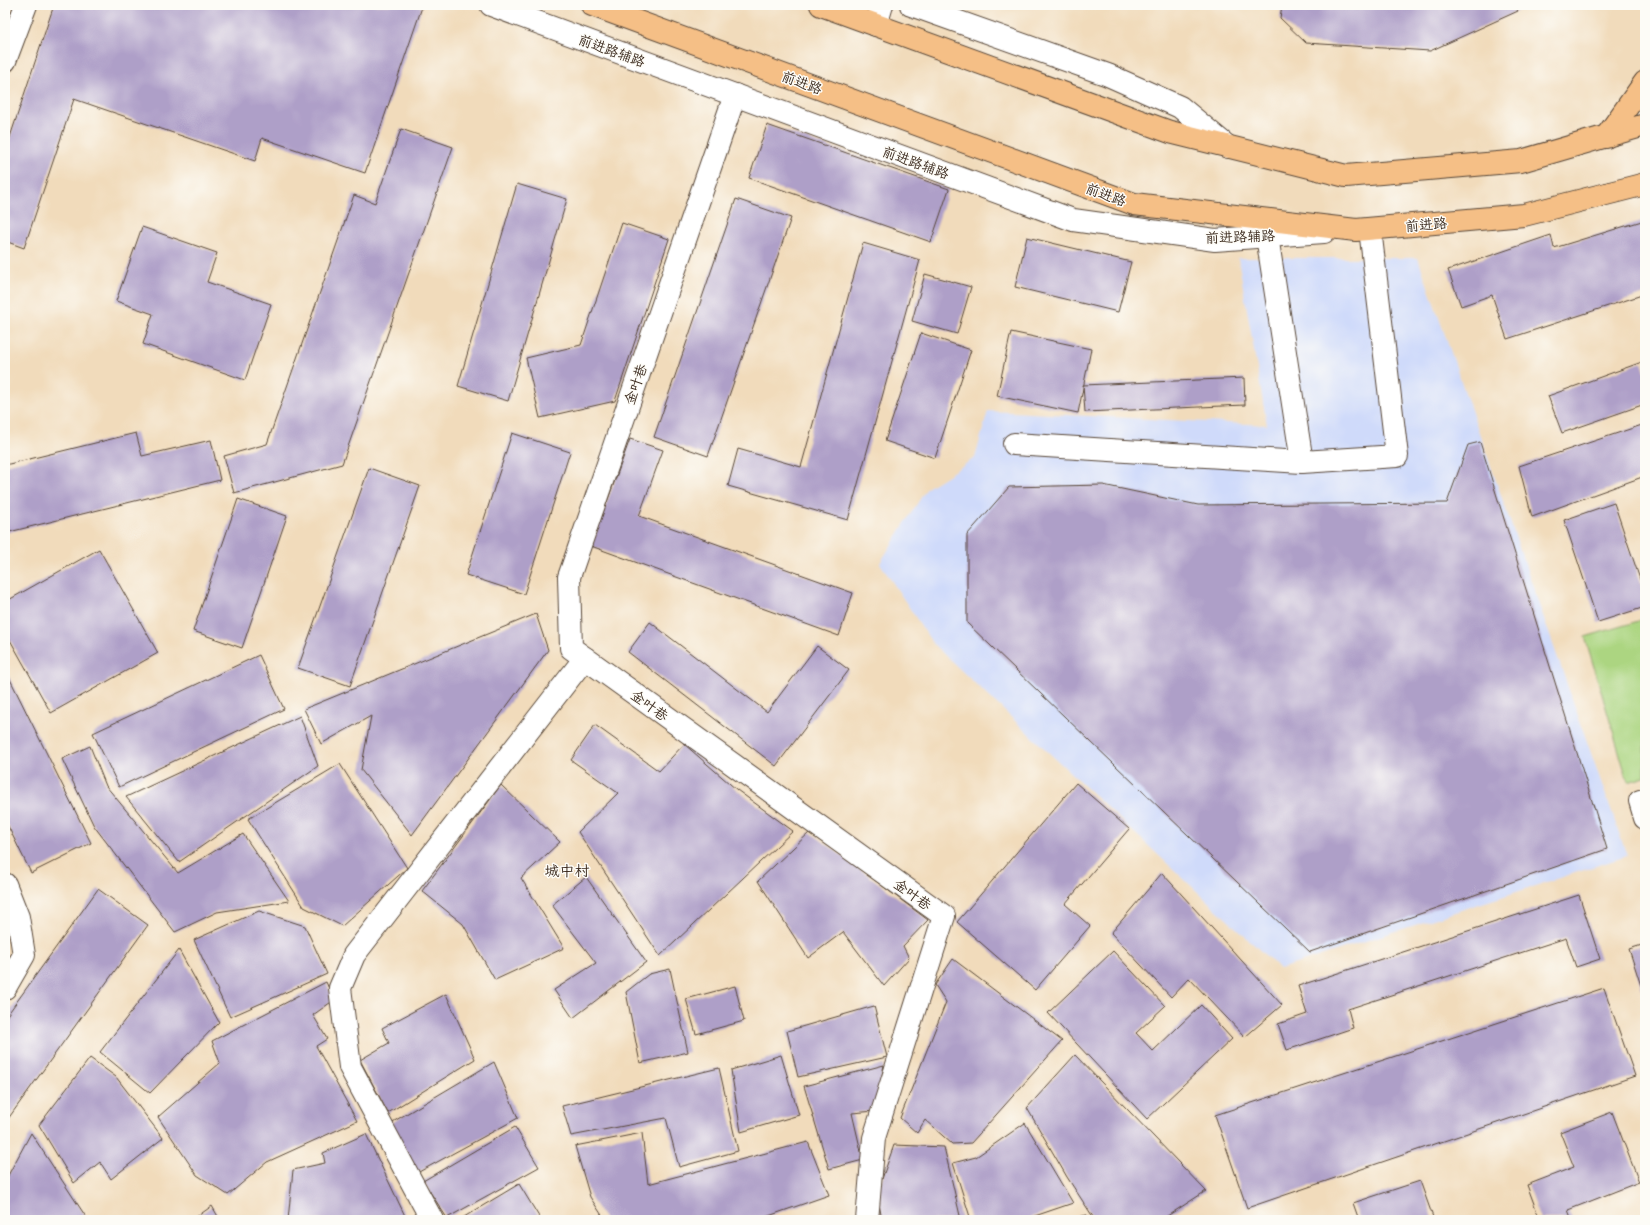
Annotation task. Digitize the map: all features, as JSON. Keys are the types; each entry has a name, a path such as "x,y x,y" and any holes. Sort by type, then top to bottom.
{"main road":[{"name":"前进路","path":"592,5 1134,204 1363,229 1524,215 1645,184"},
{"path":"821,5 879,15 1170,132 1346,176 1521,160 1645,126"},
{"path":"1606,137 1645,82"},
{"path":"1621,190 1645,193"}],"street":[{"path":"5,61 26,5"},
{"name":"前进路辅路","path":"491,5 1073,220 1215,240 1363,229"},
{"path":"911,5 1108,75 1180,107 1228,147"},
{"name":"金叶巷","path":"735,95 569,577 571,648 944,916 874,1138 867,1220"},
{"path":"1014,444 1302,462 1397,456 1363,229"},
{"path":"1267,236 1302,462"},
{"path":"432,1220 350,1066 340,988 354,955 585,658"},
{"path":"1645,800 1640,801 1645,818"},
{"path":"5,884 18,917 24,955 5,988"}],"shaded area":[{"path":"1238,258 1418,258 1627,856 1280,969 933,644 880,563 927,488 975,458 988,411 1267,425"}],"green space":[{"path":"1645,619 1645,777 1628,782 1585,637"}],"building":[{"path":"54,5 417,5 422,7 365,173 262,138 255,161 74,99 24,248 5,241 5,152"},
{"path":"1282,5 1514,5 1518,11 1430,51 1306,43 1280,18"},
{"path":"767,125 949,189 931,242 749,178"},
{"path":"401,129 453,147 342,464 234,493 224,456 267,444 354,195 375,203"},
{"path":"517,184 567,199 508,401 458,386"},
{"path":"736,199 791,218 708,456 654,437"},
{"path":"1645,220 1645,294 1507,339 1492,295 1461,306 1448,270 1551,235 1554,248"},
{"path":"622,223 669,239 615,401 540,418 526,358 581,345"},
{"path":"142,227 217,253 207,282 271,304 245,380 143,344 153,314 116,301"},
{"path":"1027,237 1131,262 1118,312 1015,287"},
{"path":"863,243 920,260 848,520 728,486 738,449 801,467"},
{"path":"925,274 971,287 957,334 912,321"},
{"path":"1011,332 1091,349 1078,413 997,396"},
{"path":"921,333 971,350 935,458 885,441"},
{"path":"1642,362 1645,372 1645,404 1562,433 1548,396"},
{"path":"1244,378 1245,405 1085,412 1083,385"},
{"path":"1645,424 1645,476 1532,517 1519,466"},
{"path":"136,433 142,456 211,440 220,480 5,533 5,465"},
{"path":"512,433 570,452 524,594 466,575"},
{"path":"630,439 663,450 639,516 853,593 839,636 591,546"},
{"path":"1480,442 1607,849 1310,952 967,623 967,535 1009,487 1103,485 1198,505 1447,503 1468,445"},
{"path":"369,468 420,486 350,686 298,668"},
{"path":"238,499 287,516 242,648 193,631"},
{"path":"1614,503 1645,594 1645,607 1598,622 1564,520"},
{"path":"99,549 158,653 51,713 5,631 5,602"},
{"path":"536,614 548,650 412,835 361,770 371,716 321,744 304,709"},
{"path":"650,622 767,712 817,646 849,670 776,766 628,652"},
{"path":"259,655 284,709 119,787 93,733"},
{"path":"5,669 91,843 31,873 5,820"},
{"path":"300,716 318,766 179,862 126,797"},
{"path":"595,725 659,771 684,744 737,790 793,831 660,956 578,832 618,793 571,760"},
{"path":"90,746 106,786 178,873 243,834 289,901 217,912 175,932 94,826 62,759"},
{"path":"340,764 407,868 342,926 304,907 248,819"},
{"path":"1076,783 1129,829 1065,904 1090,926 1035,990 957,922"},
{"path":"501,785 560,842 521,878 564,948 495,980 463,924 422,891"},
{"path":"810,832 928,920 903,946 909,958 884,986 843,932 808,958 758,881"},
{"path":"1162,873 1282,1005 1245,1037 1189,978 1171,997 1111,933"},
{"path":"586,877 646,962 573,1018 554,990 596,963 552,905"},
{"path":"98,889 148,925 5,1123 5,1018"},
{"path":"1579,895 1600,959 1576,967 1566,938 1348,1009 1353,1028 1287,1050 1278,1024 1307,1014 1298,986"},
{"path":"259,911 305,926 327,974 230,1017 194,940"},
{"path":"1645,944 1645,998 1629,949"},
{"path":"179,950 219,1022 150,1093 100,1052"},
{"path":"1113,951 1165,1006 1136,1033 1153,1051 1201,1005 1232,1039 1147,1119 1048,1013"},
{"path":"953,959 1062,1041 971,1143 952,1144 925,1120 917,1133 900,1118 946,1002 935,985"},
{"path":"670,969 688,1052 640,1063 626,992 649,974"},
{"path":"326,982 334,1000 313,1015 327,1039 316,1046 357,1121 267,1162 228,1195 197,1175 158,1117 220,1063 212,1041"},
{"path":"735,986 744,1021 696,1034 686,999"},
{"path":"1604,988 1635,1076 1247,1208 1215,1115"},
{"path":"446,994 475,1059 388,1113 360,1060 389,1043 382,1028"},
{"path":"874,1006 887,1057 798,1077 787,1031"},
{"path":"781,1055 799,1115 741,1132 731,1070"},
{"path":"1075,1055 1206,1191 1161,1220 1095,1220 1067,1177 1027,1108"},
{"path":"90,1058 116,1077 163,1138 111,1179 100,1162 74,1183 39,1125"},
{"path":"494,1062 518,1118 417,1173 391,1123"},
{"path":"884,1065 875,1111 852,1113 863,1160 829,1169 804,1086"},
{"path":"719,1068 738,1151 679,1167 666,1118 571,1136 562,1106"},
{"path":"1612,1112 1639,1182 1568,1210 1572,1220 1540,1220 1527,1185 1574,1167 1560,1132"},
{"path":"1025,1123 1073,1203 1023,1220 971,1220 953,1163 976,1157"},
{"path":"515,1127 539,1167 447,1218 423,1181"},
{"path":"31,1133 88,1220 5,1220 5,1181"},
{"path":"642,1133 648,1184 808,1142 829,1195 757,1220 605,1220 590,1197 575,1146"},
{"path":"366,1134 407,1220 288,1220 293,1170 325,1163 323,1153"},
{"path":"894,1145 944,1147 961,1220 882,1220 877,1193"},
{"path":"1420,1181 1434,1220 1359,1220 1353,1203"},
{"path":"519,1184 541,1220 459,1220"},
{"path":"212,1206 220,1220 192,1220"},
{"path":"1087,1215 1088,1220 1067,1220 1067,1219"}],"district":[{"name":"城中村","path":"567,870"}]}
